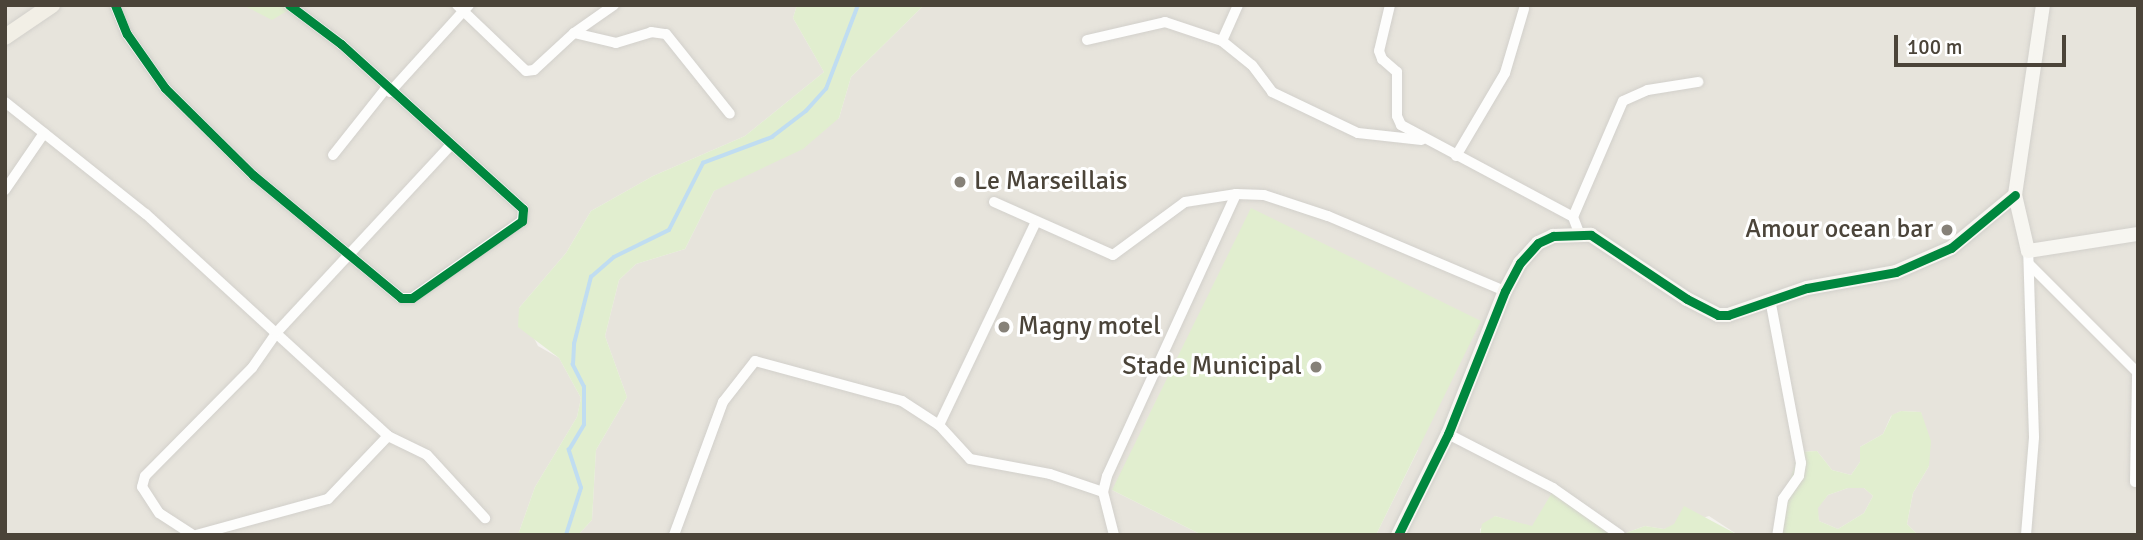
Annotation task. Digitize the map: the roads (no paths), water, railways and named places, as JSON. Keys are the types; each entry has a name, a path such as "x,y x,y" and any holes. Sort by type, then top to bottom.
{"main road":[{"path":"5,37 52,5"}],"street":[{"path":"115,5 127,34 165,88 253,175 351,258 406,300 522,221 523,209 289,5"},
{"path":"333,155 388,89 463,7 526,71 534,70 574,33 614,5"},
{"path":"1222,41 1238,5"},
{"path":"1390,5 1379,51 1381,59 1397,72 1398,121 1422,139 1573,217 1579,233"},
{"path":"2026,535 2034,437 2029,258 2015,195 2043,5"},
{"path":"1456,156 1505,74 1524,9"},
{"path":"1087,40 1165,22 1222,41 1252,65 1272,92 1345,128 1370,136 1422,139"},
{"path":"574,33 616,43 650,33 666,34 730,114"},
{"path":"1573,217 1623,101 1647,90 1698,82"},
{"path":"5,102 146,214 388,436 426,455 485,518"},
{"path":"5,190 44,133"},
{"path":"388,436 328,499 258,514 195,535 159,513 141,482 253,368 277,332 351,258 450,146"},
{"path":"1114,535 1103,492 1144,387 1236,194"},
{"path":"994,202 1113,255 1185,201 1236,194 1264,195 1328,216 1505,291"},
{"path":"1398,535 1448,434 1505,291 1520,263 1538,243 1579,233 1591,235 1718,315 1807,288 1876,278 1907,267 1951,248 2015,195"},
{"path":"939,425 1036,222"},
{"path":"2029,258 2138,234"},
{"path":"2029,258 2138,373 2135,482"},
{"path":"1770,299 1801,463 1799,476 1783,499 1777,535"},
{"path":"674,535 723,402 755,361 902,401 939,425 970,459 1050,474 1103,492"},
{"path":"1448,434 1553,488 1620,535"}],"waterway":[{"path":"566,535 581,488 569,450 584,425 584,387 573,365 574,344 591,277 614,257 669,230 703,163 772,137 806,111 826,89 858,5"}],"place":[{"name":"Le Marseillais","path":"960,182"},
{"name":"Amour ocean bar","path":"1947,230"},
{"name":"Magny motel","path":"1004,327"},
{"name":"Stade Municipal","path":"1316,367"}]}
